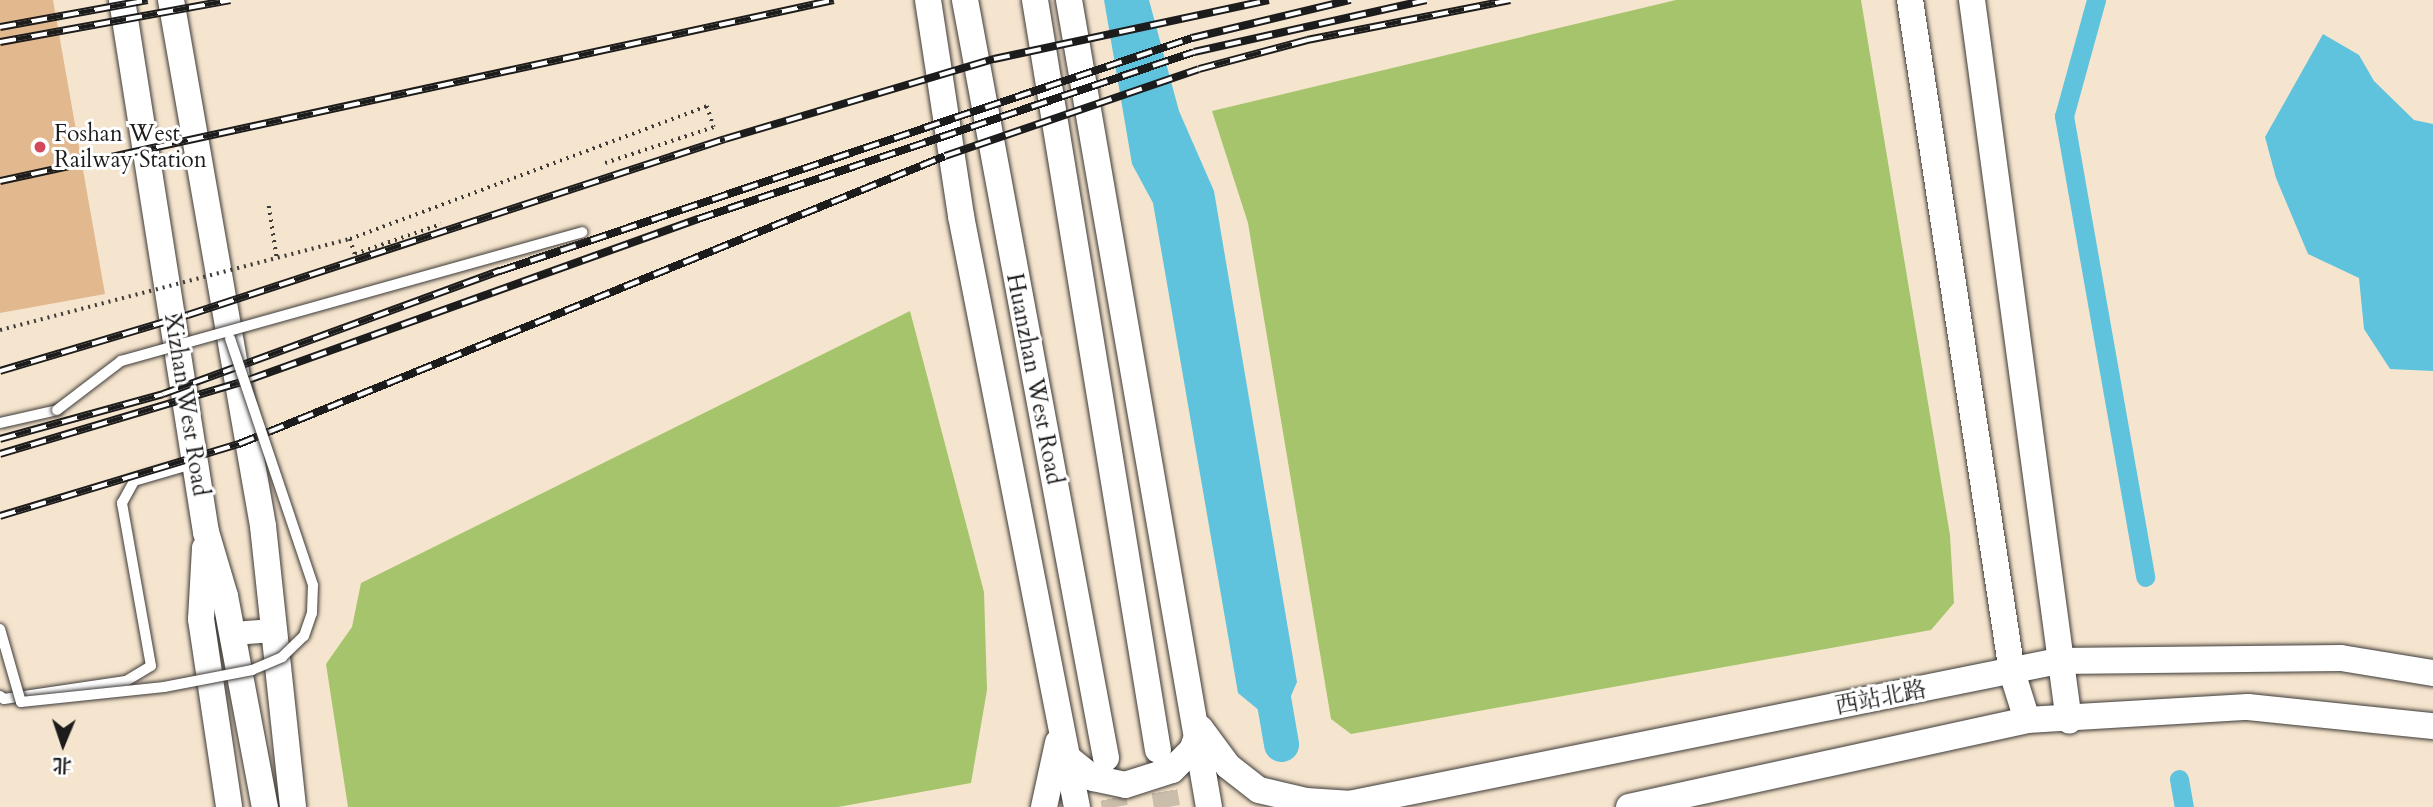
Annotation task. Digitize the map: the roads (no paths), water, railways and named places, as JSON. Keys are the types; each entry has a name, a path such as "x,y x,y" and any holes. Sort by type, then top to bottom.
{"main road":[{"name":"Xizhan West Road","path":"122,0 206,532 233,633 265,807"},
{"path":"171,0 263,526 293,807"},
{"path":"928,0 961,216 1077,807"},
{"name":"Huanzhan West Road","path":"965,0 1106,758"},
{"path":"1035,0 1158,750"},
{"path":"1069,0 1209,807"},
{"path":"1910,0 2012,672 2027,720"},
{"path":"1972,0 2068,721"},
{"path":"206,532 201,619 229,807"},
{"name":"西站北路","path":"1195,726 1216,753 1259,790 1306,801 1343,805 2058,661 2341,658 2433,673"},
{"path":"1629,807 2027,720 2068,721 2248,707 2433,726"},
{"path":"1044,807 1061,721"},
{"path":"1068,758 1093,778 1125,785 1172,770 1192,750 1195,726"}],"street":[{"path":"233,633 273,630"}],"lane":[{"path":"0,423 57,410 121,362 582,232"},
{"path":"0,629 21,702 164,687 252,670 282,657 304,636 312,612 313,585 230,339"},
{"path":"0,696 4,699 126,681 151,666 122,503 134,481 195,463"}],"water":[{"path":"1104,0 1149,0 1179,111 1214,191 1297,682 1278,726 1238,693 1153,203 1132,164"},
{"path":"2323,34 2359,55 2374,81 2414,120 2433,124 2433,371 2390,369 2364,329 2359,278 2308,254 2276,178 2265,137"}],"waterway":[{"path":"2096,0 2064,116 2145,577"},
{"path":"1270,680 1281,744"},
{"path":"2179,779 2184,807"}],"tunnel":[{"path":"1158,753 1167,807"},
{"path":"1106,760 1115,807"}],"railway":[{"path":"0,27 148,0"},
{"path":"0,42 230,0"},
{"path":"0,181 834,0"},
{"path":"0,371 188,315 725,139 994,59 1269,0"},
{"path":"0,439 163,394 500,271 1192,38 1350,0"},
{"path":"0,454 251,379 698,219 1194,52 1426,0"},
{"path":"0,516 239,444 945,156 1199,69 1307,40 1510,0"}],"place":[{"name":"Foshan West Railway Station","path":"40,147"}]}
